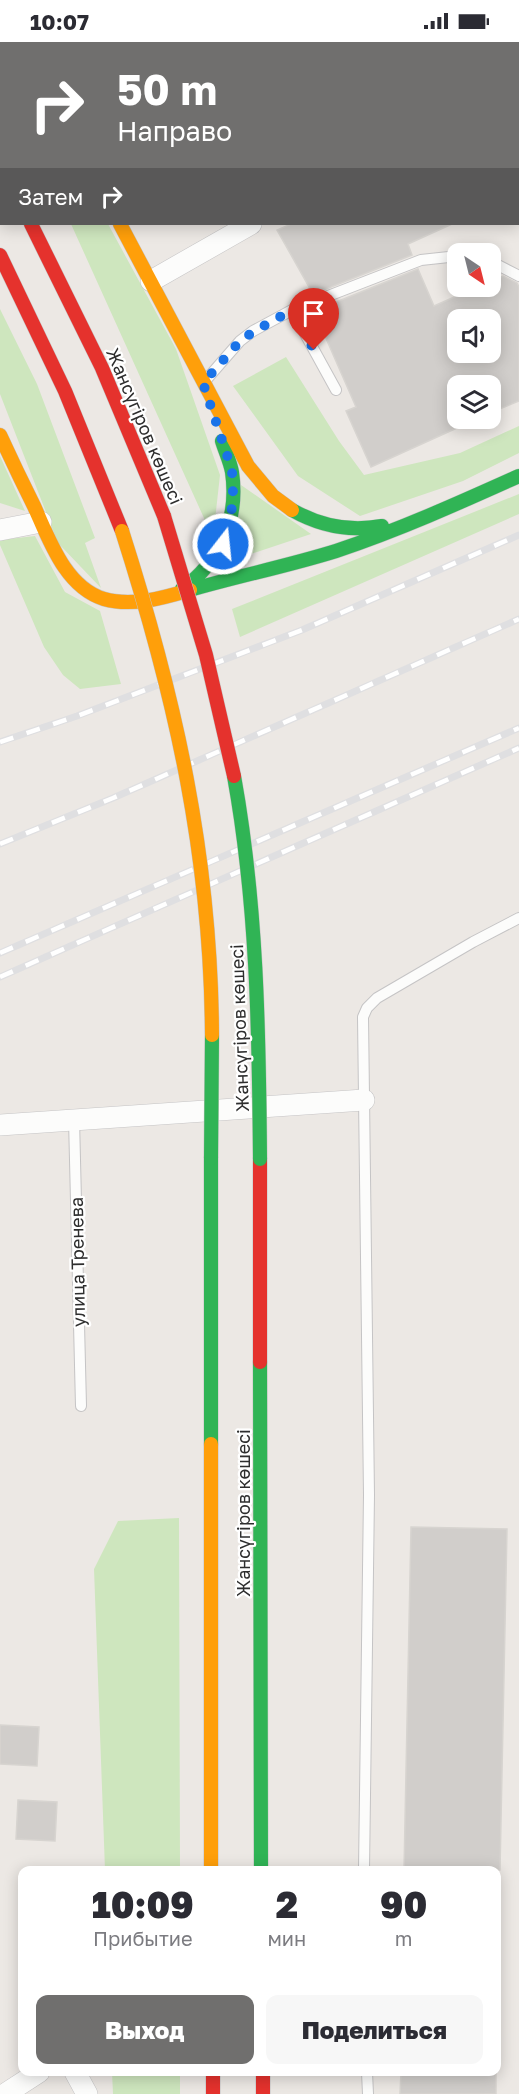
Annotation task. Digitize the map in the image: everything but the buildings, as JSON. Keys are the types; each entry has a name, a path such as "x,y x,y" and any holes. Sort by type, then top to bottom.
{"main road":[{"name":"Жансүгіров көшесі","path":"31,225 107,380 164,516 194,607 227,739 238,798 250,896 257,987 260,1159 261,1866"},
{"path":"121,225 248,466 265,488 283,504 302,515 324,523 351,529 368,529 474,497"},
{"name":"Жансүгіров көшесі","path":"0,255 63,384 100,471 122,531 163,663 184,757 200,847 211,968 211,1866"},
{"path":"172,594 201,576 212,563 223,544 231,516 232,470 203,383"},
{"path":"0,435 40,522 67,571 86,591 98,597 126,602 148,600 337,551 474,497 519,476"},
{"path":"213,2076 213,2094"},
{"path":"263,2076 263,2094"}],"street":[{"path":"151,281 249,225"},
{"path":"0,530 40,522"},
{"path":"0,1125 364,1100"},
{"path":"5,2094 33,2076"},
{"path":"77,2076 87,2094"}],"lane":[{"path":"203,383 240,341 292,310 421,260 447,257"},
{"path":"501,267 519,276"},
{"path":"292,310 336,390"},
{"path":"364,1866 369,1495 363,1017 367,1008 377,998 519,918"},
{"name":"улица Тренева","path":"74,1119 81,1406"},
{"path":"367,2076 368,2094"}],"green space":[{"path":"71,225 109,225 176,349 220,475 213,538"},
{"path":"0,309 37,384 95,538 85,543 101,588 58,543 0,394"},
{"path":"286,357 339,441 364,475 460,453 519,426 519,453 463,481 360,516 298,476 233,386"},
{"path":"0,456 25,511 0,503"},
{"path":"241,485 311,534 230,561"},
{"path":"519,494 519,514 240,637 232,609"},
{"path":"35,536 65,592 100,611 121,684 80,689 63,675 44,647 0,545 0,540"},
{"path":"179,1518 180,1866 105,1866 94,1569 118,1521"},
{"path":"112,2076 180,2076 180,2094 113,2094"}],"railway":[{"path":"0,742 77,716 302,630 519,535"},
{"path":"0,844 113,798 519,619"},
{"path":"0,953 519,728"},
{"path":"0,977 519,748"}],"traffic: fast":[{"path":"182,589 207,566 224,538 229,523 232,506 232,472 222,441"},
{"path":"190,590 336,551 406,525 519,476"},
{"path":"292,510 324,524 347,528 382,526"},
{"path":"234,776 248,871 252,919 259,1063 260,1159"},
{"path":"211,1158 212,1035"},
{"path":"211,1158 211,1444"},
{"path":"260,1362 261,1866"}],"traffic: slow":[{"path":"121,225 248,466 273,496 292,510"},
{"path":"0,435 52,547 69,573 90,593 104,599 136,602 190,590"},
{"path":"122,531 159,656 187,780 205,905 212,1035"},
{"path":"211,1444 211,1866"}],"traffic: jam":[{"path":"31,225 102,368 164,516"},
{"path":"0,255 65,391 122,531"},
{"path":"164,516 206,655 234,776"},
{"path":"260,1159 260,1362"},
{"path":"213,2076 213,2094"},
{"path":"263,2076 263,2094"}],"route":[{"path":"223,544 231,516 232,470 203,383 240,341 292,310 314,350"}]}
